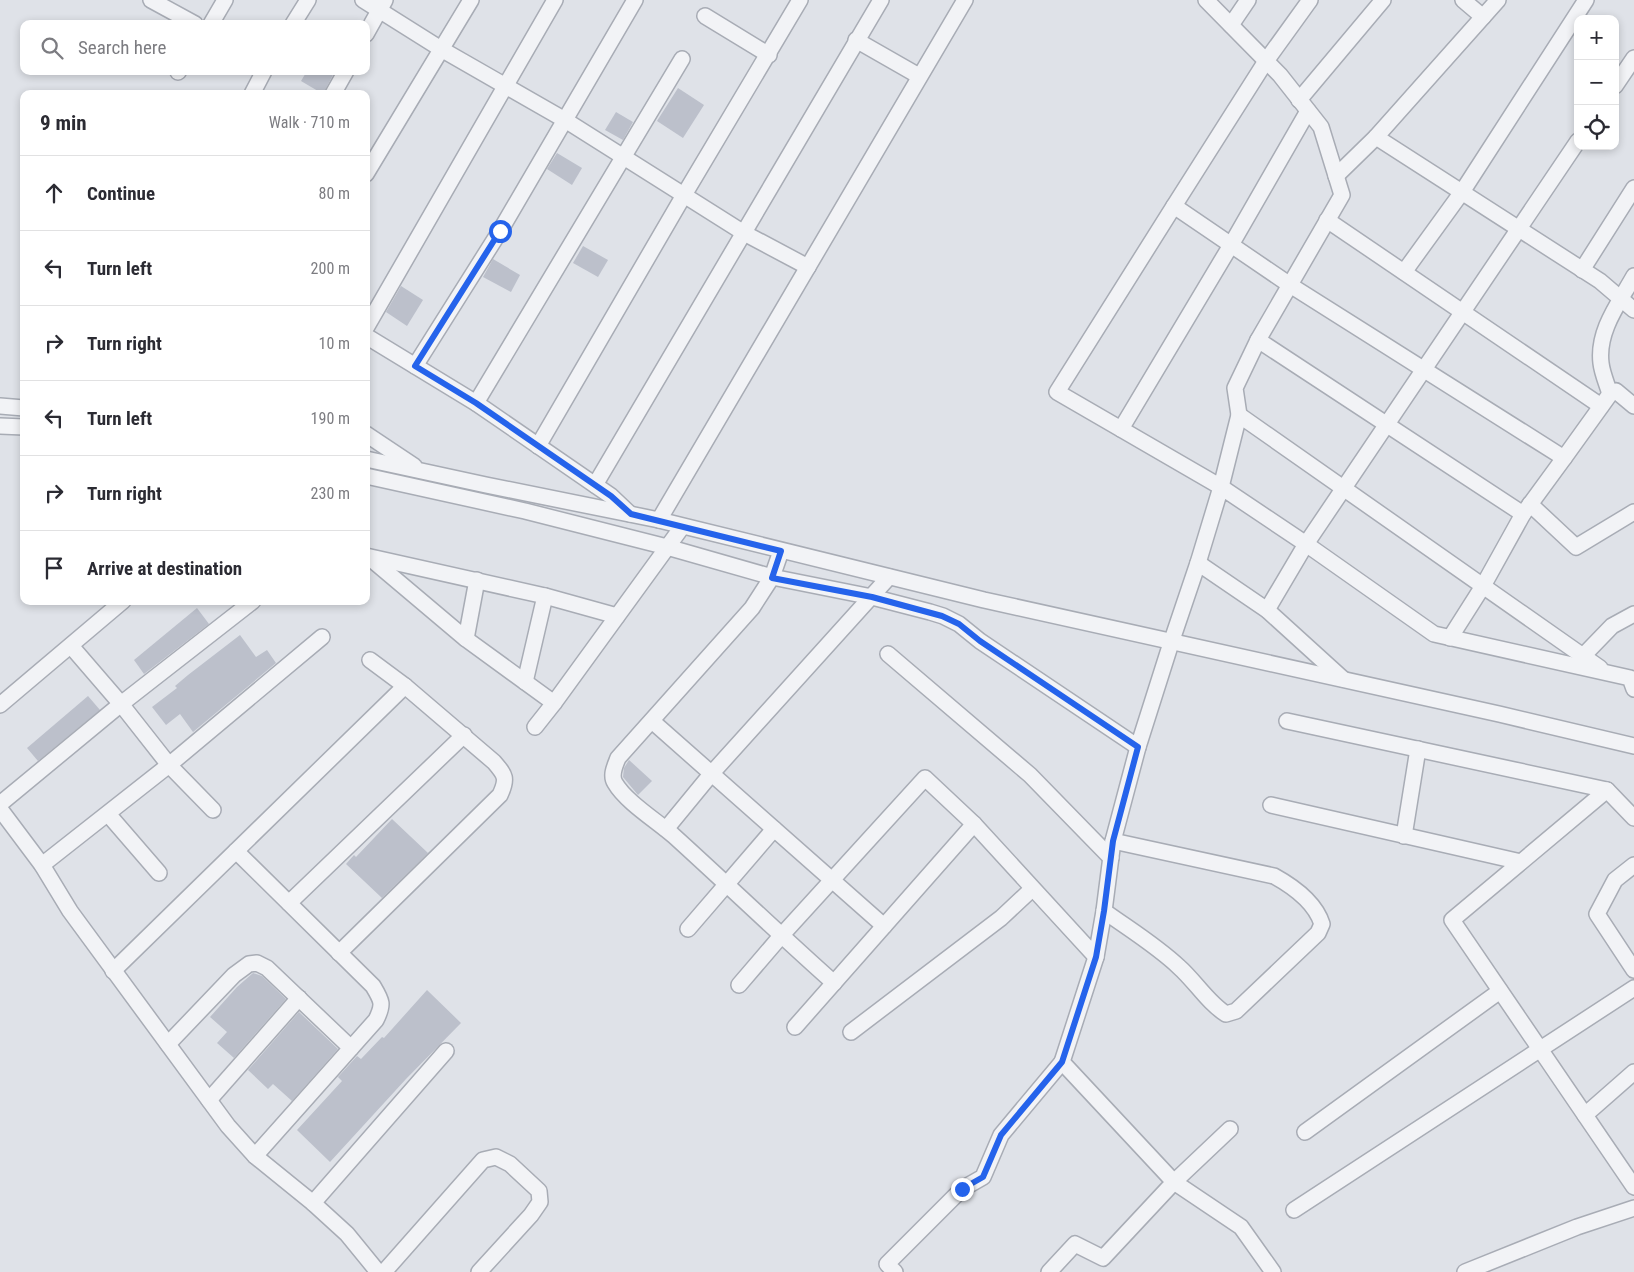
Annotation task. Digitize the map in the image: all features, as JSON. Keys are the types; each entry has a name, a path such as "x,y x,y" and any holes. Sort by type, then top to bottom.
{"street":[{"path":"151,0 188,20"},
{"path":"213,20 225,0"},
{"path":"296,20 308,0"},
{"path":"363,0 382,5 442,49 566,120 744,233 808,268"},
{"path":"370,167 471,0"},
{"path":"370,321 555,0"},
{"path":"415,366 500,231 635,0"},
{"path":"538,446 800,0"},
{"path":"595,485 881,0"},
{"path":"659,520 965,0"},
{"path":"895,1272 887,1264 962,1189 983,1177 1001,1135 1062,1062 1096,957 1113,841 1138,747 1221,487 1238,416 1235,388 1258,340 1342,195 1320,127 1266,61 1206,0"},
{"path":"1231,25 1248,0"},
{"path":"1310,0 1266,61 1057,392 1221,487 1434,634 1630,678 1634,689"},
{"path":"1121,429 1231,245 1303,105 1383,0"},
{"path":"1463,0 1483,18"},
{"path":"1336,176 1376,137 1498,0"},
{"path":"1404,272 1462,192 1586,0"},
{"path":"370,27 382,5"},
{"path":"705,16 769,55"},
{"path":"856,40 919,76"},
{"path":"1619,80 1634,58"},
{"path":"476,403 682,59"},
{"path":"254,90 262,75"},
{"path":"335,90 344,75"},
{"path":"1376,137 1600,281 1634,310"},
{"path":"1268,610 1306,544 1574,148"},
{"path":"1582,270 1634,188"},
{"path":"1174,206 1290,285 1564,458"},
{"path":"1328,220 1601,406"},
{"path":"1610,394 1601,364 1601,343 1606,326 1634,276"},
{"path":"370,338 476,403 611,496 631,514"},
{"path":"1258,340 1387,425 1526,509 1576,548 1634,512"},
{"path":"1450,638 1483,586 1526,509 1610,394 1616,391 1634,406"},
{"path":"0,406 20,408"},
{"path":"1238,416 1608,673"},
{"path":"0,426 20,427"},
{"path":"370,437 421,471"},
{"path":"370,459 659,520 674,538 776,564 881,586 959,624 980,641 1138,747"},
{"path":"370,477 525,511 674,538 776,564 1169,648 1344,680 1634,746"},
{"path":"534,727 554,703 674,538"},
{"path":"370,557 545,596 617,616"},
{"path":"370,559 466,640 554,703"},
{"path":"1198,563 1268,610 1344,680"},
{"path":"776,564 752,608 618,758 613,769 613,781 622,793 666,829 834,983"},
{"path":"466,640 477,580"},
{"path":"666,829 712,773 881,586"},
{"path":"525,682 545,596"},
{"path":"0,705 119,605"},
{"path":"0,804 121,704 247,605"},
{"path":"1583,656 1612,626 1634,614"},
{"path":"42,866 169,765 322,637"},
{"path":"71,646 121,704 169,765 213,810"},
{"path":"888,654 1030,775 1111,858"},
{"path":"339,953 500,794 505,784 504,773 494,762 405,686 370,660"},
{"path":"113,971 405,686"},
{"path":"652,721 884,926"},
{"path":"1287,721 1607,790 1634,818"},
{"path":"289,903 464,735"},
{"path":"1404,836 1418,749"},
{"path":"739,985 924,778 974,824 1096,957"},
{"path":"1607,790 1452,920 1634,1187"},
{"path":"1271,806 1521,862"},
{"path":"0,808 113,971 228,1126 255,1156 313,1203 347,1234 378,1272"},
{"path":"108,814 159,873"},
{"path":"795,1028 974,824"},
{"path":"688,929 774,828"},
{"path":"1104,911 1173,962 1226,1014 1236,1011 1318,933 1322,924 1319,915 1302,895 1289,884 1274,876 1113,841"},
{"path":"236,851 373,986 381,999 381,1010 376,1020 255,1156"},
{"path":"1634,865 1615,880 1597,914 1634,970"},
{"path":"851,1032 1001,918 1032,889"},
{"path":"168,1044 234,975 249,964 257,963 268,968 350,1048"},
{"path":"1294,1210 1634,988"},
{"path":"1305,1132 1500,991"},
{"path":"209,1100 299,998"},
{"path":"313,1203 446,1051"},
{"path":"1062,1062 1174,1182 1241,1227 1273,1272"},
{"path":"1585,1115 1634,1072"},
{"path":"1049,1272 1075,1244 1103,1258 1174,1182 1230,1129"},
{"path":"384,1272 483,1160 496,1157 510,1164 539,1191 540,1202 531,1215 479,1272"},
{"path":"1469,1271 1576,1227 1634,1208"}],"building":[{"path":"305,75 333,75 325,90 316,90 301,81"},
{"path":"678,88 704,105 683,138 657,121"},
{"path":"616,112 633,122 623,140 605,130"},
{"path":"557,153 582,168 572,185 547,169"},
{"path":"583,246 608,260 598,277 573,263"},
{"path":"493,259 520,275 511,292 483,277"},
{"path":"401,286 423,300 407,326 386,312"},
{"path":"197,608 209,624 144,674 134,660"},
{"path":"240,635 256,657 267,650 276,663 193,732 180,714 166,725 152,707 177,688 175,686 188,675"},
{"path":"88,696 100,710 38,761 27,748"},
{"path":"629,760 652,781 638,795 623,777 624,768"},
{"path":"392,819 428,853 382,898 346,864 354,855 356,857"},
{"path":"253,973 262,976 286,999 234,1058 217,1043 227,1032 210,1017 237,987"},
{"path":"427,990 461,1023 406,1079 330,1162 297,1130 342,1081 338,1077 357,1056 361,1059 382,1037 384,1038"},
{"path":"299,1012 338,1049 292,1101 273,1084 268,1089 248,1070"}],"route":[{"path":"500,231 415,366 476,403 611,496 631,514 781,551 772,578 872,597 942,616 959,624 980,641 1138,747 1113,841 1096,957 1062,1062 1001,1135 983,1177 962,1189"}]}
